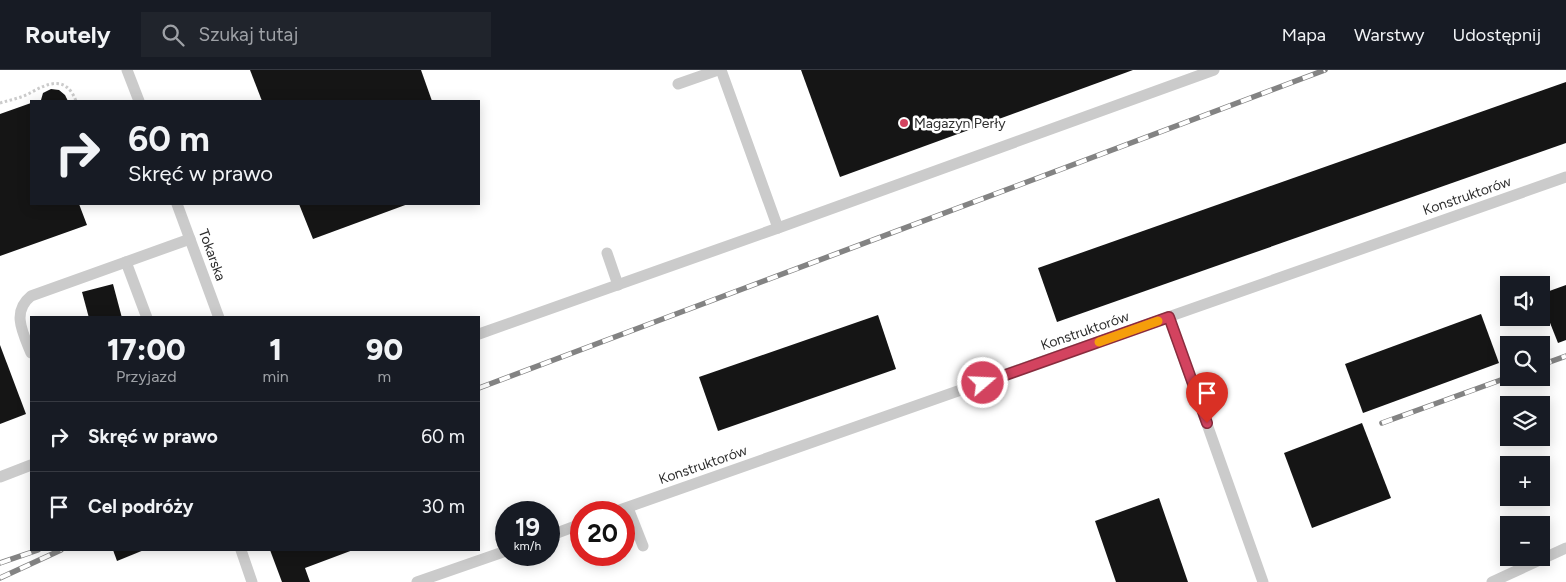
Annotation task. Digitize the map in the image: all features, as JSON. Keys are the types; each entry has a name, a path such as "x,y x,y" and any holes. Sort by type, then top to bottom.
{"lane":[{"path":"127,70 139,100"},
{"path":"678,84 719,70 778,228"},
{"path":"480,334 1214,70"},
{"name":"Konstruktorów","path":"635,506 1566,177"},
{"name":"Tokarska","path":"177,205 218,316"},
{"path":"30,350 20,321 20,310 25,301 31,296 190,239"},
{"path":"607,253 618,285"},
{"path":"126,262 146,316"},
{"path":"1169,317 1263,582"},
{"path":"0,476 30,465"},
{"path":"635,526 643,546"},
{"path":"1492,582 1566,548"},
{"path":"241,551 252,582"},
{"path":"417,582 495,555"}],"path":[{"path":"0,104 29,94 41,86 54,83 69,90 75,100"}],"building":[{"path":"250,70 421,70 432,100 262,100"},
{"name":"Magazyn Perły","path":"801,70 1133,70 840,177"},
{"path":"1566,82 1566,143 1057,322 1038,268"},
{"path":"51,89 59,90 68,100 41,100 43,93"},
{"path":"30,103 30,205 79,205 87,225 0,256 0,114"},
{"path":"299,205 405,205 313,239"},
{"path":"113,284 121,316 88,316 82,292"},
{"path":"1566,285 1566,340 1558,343 1550,323 1550,291"},
{"path":"1481,314 1499,363 1363,413 1345,364"},
{"path":"878,315 896,369 718,431 699,377"},
{"path":"0,345 26,414 0,424"},
{"path":"1362,423 1391,498 1312,528 1284,453"},
{"path":"1159,498 1188,582 1116,582 1095,521"},
{"path":"113,551 142,551 117,561"},
{"path":"270,551 350,551 305,568 310,582 282,582"}],"railway":[{"path":"480,388 1325,70"},
{"path":"1550,362 1566,356"},
{"path":"1382,423 1500,380"},
{"path":"0,563 35,551"},
{"path":"0,578 59,551"}],"slow traffic":[{"path":"1099,342 1158,321"}],"place":[{"name":"Magazyn Perły","path":"904,123"}],"route":[{"path":"983,383 1169,317 1207,423"}]}
